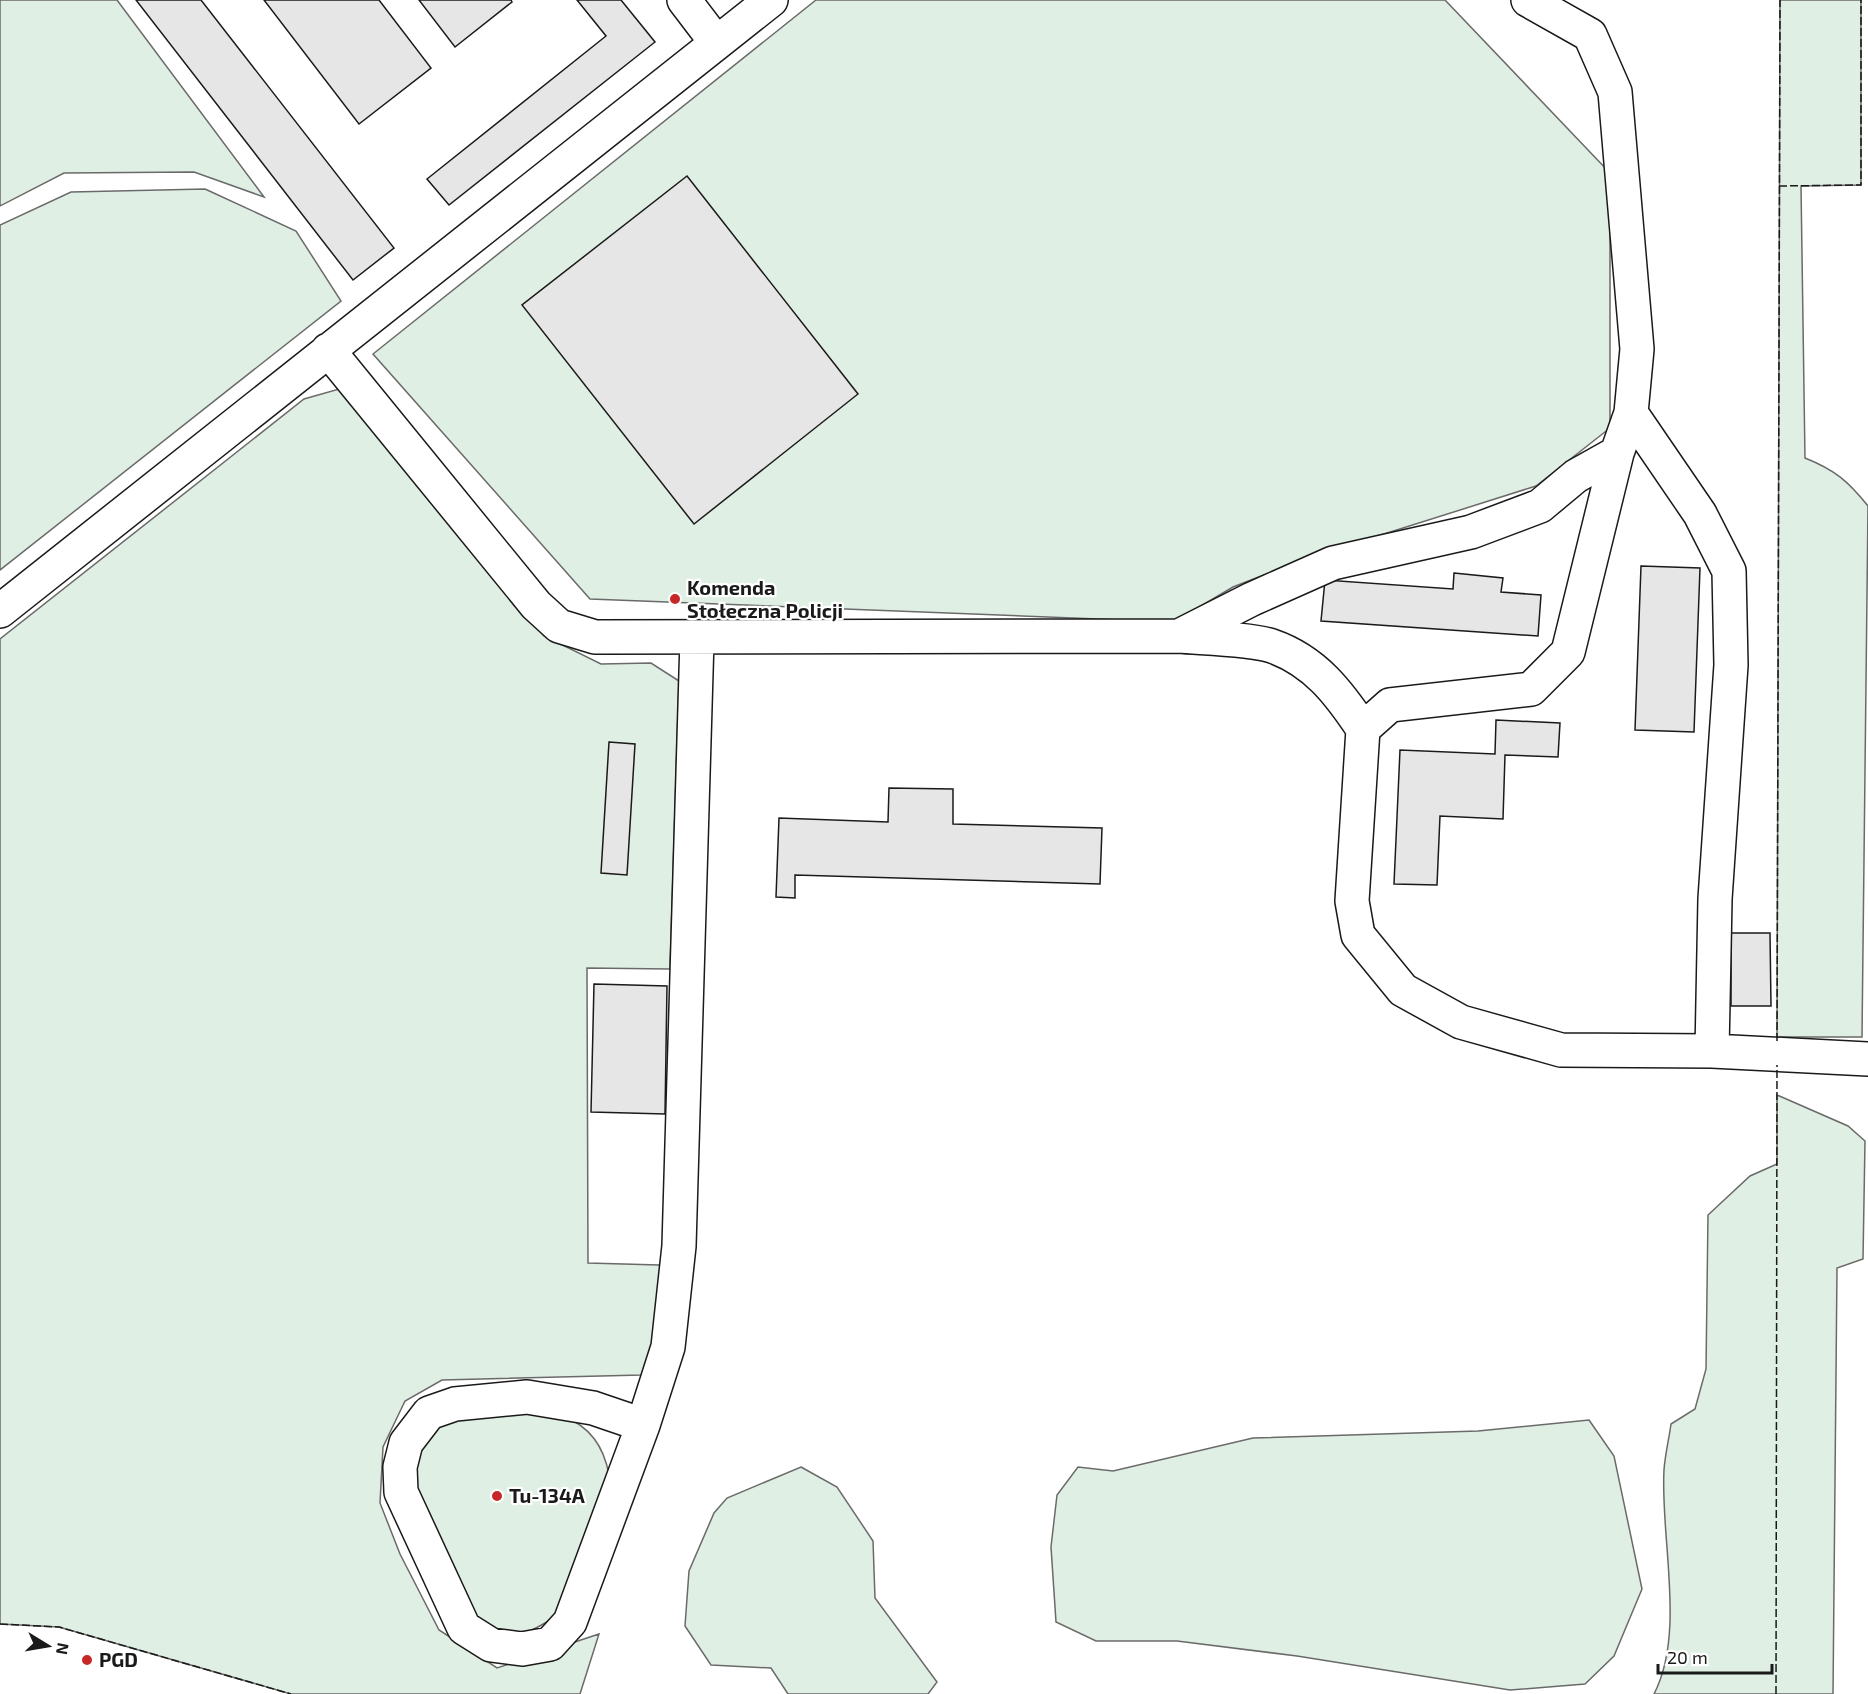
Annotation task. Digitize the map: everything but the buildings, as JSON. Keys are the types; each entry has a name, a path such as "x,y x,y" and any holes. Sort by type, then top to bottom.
{"lane":[{"path":"684,0 716,42"},
{"path":"0,611 771,0"},
{"path":"1363,729 1390,705 1530,689 1568,652 1617,453 1631,413 1637,349 1616,92 1590,35 1528,0"},
{"path":"328,350 536,605 559,626 595,637 697,639 1179,636 1271,645 1317,670 1339,692 1363,729 1352,901 1358,935 1403,990 1461,1022 1561,1050 1712,1051 1868,1059"},
{"path":"1631,413 1700,514 1729,571 1731,665 1715,899 1712,1051"},
{"path":"1179,636 1252,599 1333,563 1471,532 1540,506 1576,476 1617,453"},
{"path":"643,1425 593,1408 526,1397 455,1404 429,1413 406,1443 400,1467 401,1492 464,1628 491,1645 522,1649 550,1644 570,1622 643,1425 668,1347 678,1246 697,639"}],"green space":[{"path":"0,0 117,0 264,197 194,172 64,173 0,206"},
{"path":"816,0 1445,0 1610,173 1610,428 1536,486 1308,558 1233,587 1174,622 590,599 373,354"},
{"path":"1780,0 1861,0 1861,185 1801,186 1805,458 1840,477 1868,506 1862,1037 1777,1037"},
{"path":"205,189 296,231 341,301 0,570 0,225 71,192"},
{"path":"339,389 544,636 601,664 651,663 679,681 670,969 587,968 588,1263 659,1265 666,1276 658,1355 642,1375 442,1380 405,1401 383,1447 380,1503 400,1554 439,1630 497,1668 599,1634 580,1694 291,1694 59,1627 0,1624 0,639 304,399"},
{"path":"1777,1095 1848,1126 1865,1141 1863,1259 1837,1268 1833,1694 1654,1694 1663,1670 1670,1614 1664,1496 1665,1464 1671,1424 1695,1409 1706,1369 1708,1215 1750,1176 1777,1164"},
{"path":"459,1409 530,1410 572,1420 589,1432 601,1450 609,1475 557,1616 524,1633 513,1634 501,1631 473,1614 439,1546 416,1485 414,1475 423,1445 442,1422"},
{"path":"1589,1420 1614,1456 1642,1589 1614,1656 1585,1684 1510,1690 1297,1656 1177,1641 1096,1641 1056,1622 1051,1547 1057,1495 1078,1467 1113,1471 1253,1438 1478,1431"},
{"path":"801,1467 837,1487 873,1541 875,1598 937,1682 928,1694 788,1694 771,1668 711,1665 685,1626 689,1571 714,1513 727,1498"}],"fence":[{"path":"1777,1041 1780,0"},
{"path":"1779,186 1861,185 1861,0"},
{"path":"1776,1694 1777,1065"},
{"path":"0,1624 59,1627 291,1694"}],"place":[{"name":"Komenda Stołeczna Policji","path":"675,599"},
{"name":"Tu-134A","path":"497,1496"},
{"name":"PGD","path":"87,1660"}]}
